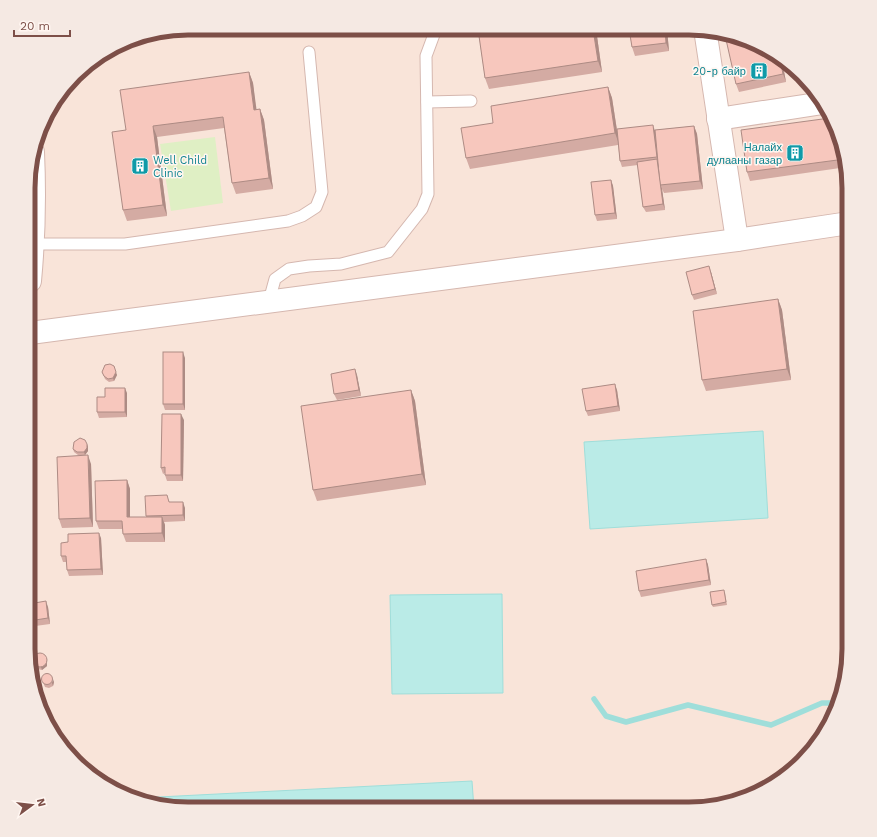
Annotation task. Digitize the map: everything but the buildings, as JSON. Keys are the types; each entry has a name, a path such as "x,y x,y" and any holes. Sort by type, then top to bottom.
{"street":[{"path":"706,36 737,240"},
{"path":"718,119 817,104"},
{"path":"35,332 737,240 842,224"}],"lane":[{"path":"269,302 275,279 289,269 341,264 388,252 422,209 428,194 426,56 434,35"},
{"path":"35,244 125,244 288,221 302,216 316,206 322,192 309,52"},
{"path":"427,102 471,101"}],"shaded area":[{"path":"178,35 699,35 728,40 756,51 774,61 790,73 804,87 816,103 834,139 842,178 842,659 837,688 826,716 816,734 804,750 790,764 774,776 738,794 699,802 178,802 149,797 121,786 103,776 87,764 73,750 61,734 43,698 35,659 36,168 43,139 51,121 61,103 73,87 87,73 103,61 139,43"}],"green space":[{"path":"215,137 223,203 171,211 160,144"}],"water":[{"path":"763,431 768,518 590,529 584,442"},
{"path":"502,594 503,693 392,694 390,595"},
{"path":"472,781 474,802 178,802 151,797"}],"waterway":[{"path":"594,699 606,716 626,722 688,705 771,725 822,703 832,703"}],"place":[{"name":"20-р байр","path":"759,71"},
{"name":"Налайх дулааны газар","path":"795,153"},
{"name":"Well Child Clinic","path":"140,166"}]}
